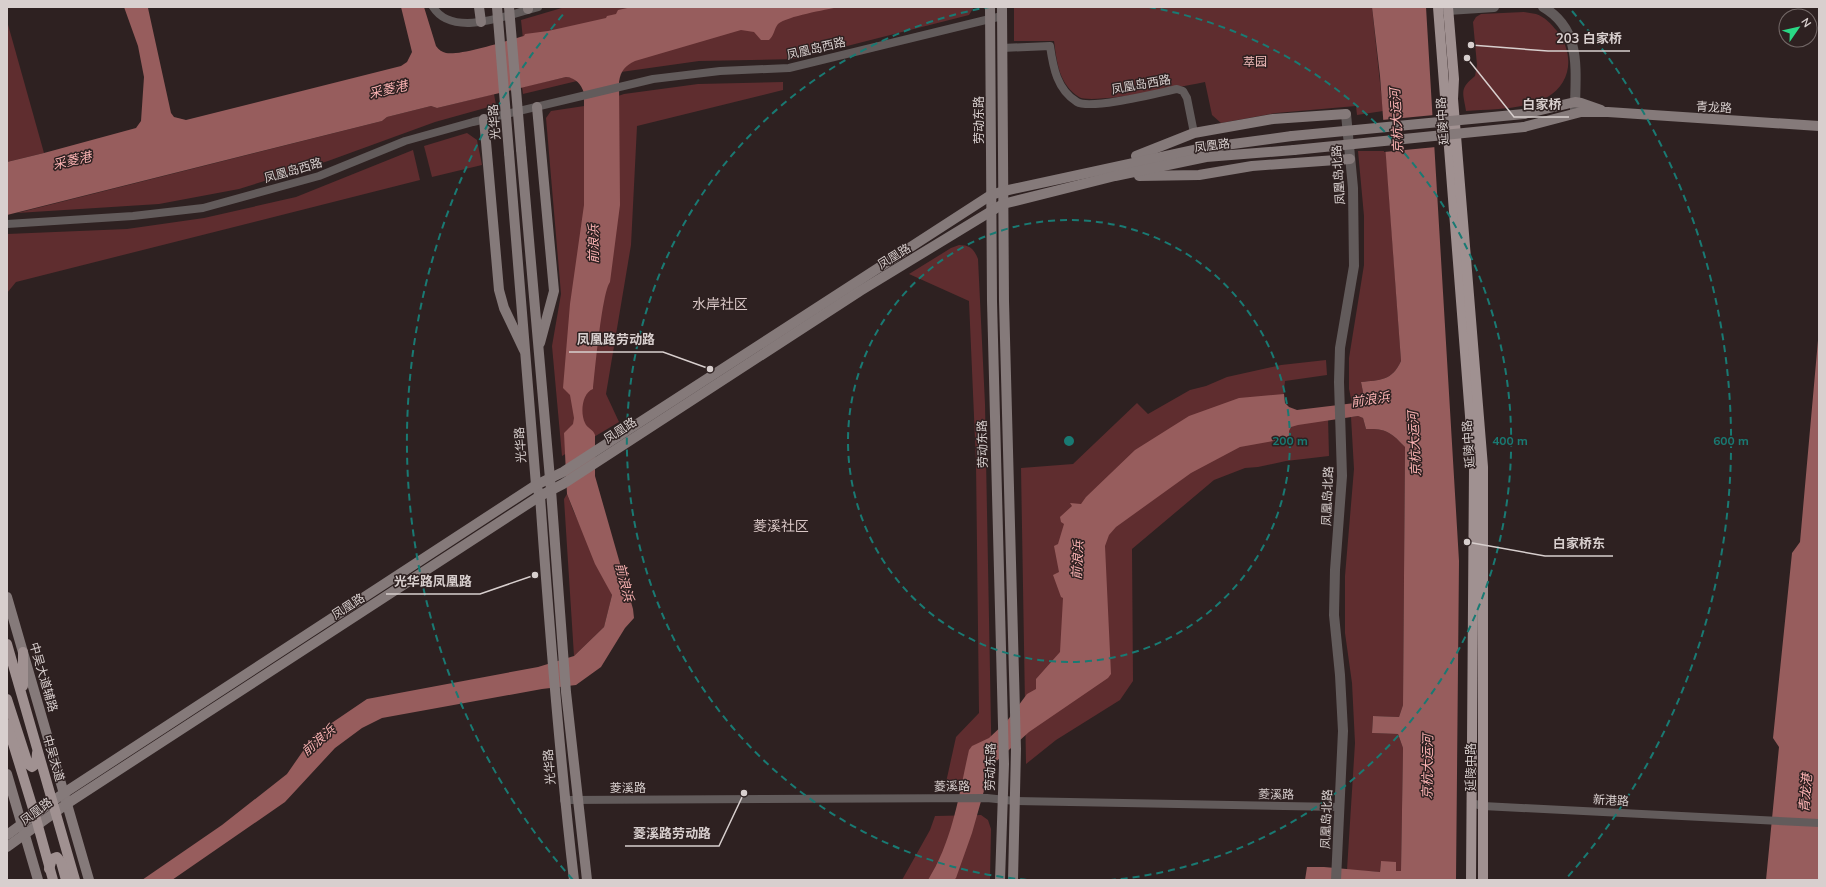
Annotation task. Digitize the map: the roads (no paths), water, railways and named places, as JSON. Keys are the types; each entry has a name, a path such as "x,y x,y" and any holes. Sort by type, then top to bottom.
{"main road":[{"path":"479,7 481,22"},
{"name":"光华路","path":"497,7 527,356 536,485 540,496 551,652 564,800 574,880"},
{"name":"光华路","path":"509,7 551,490 566,692 587,880"},
{"name":"劳动东路","path":"990,7 992,325 1004,764 1000,880"},
{"name":"延陵中路","path":"1443,8 1474,468 1471,880"},
{"name":"延陵中路","path":"1443,8 1454,79 1453,99 1483,467 1483,880"},
{"name":"劳动东路","path":"1002,12 1004,301 1016,748 1013,880"},
{"path":"537,107 554,291 539,349"},
{"name":"青龙路","path":"1578,108 1608,112 1819,126"},
{"name":"凤凰路","path":"7,847 25,836 68,803 540,496 563,484 599,459 854,295 1003,204 1114,171 1203,148 1292,136 1578,108"},
{"name":"凤凰路","path":"7,835 64,793 536,485 563,472 991,195 1004,190 1206,157 1294,150 1524,127 1578,108"},
{"path":"1114,171 1194,133 1273,119 1346,114"},
{"path":"484,120 499,290 504,308 527,356"},
{"path":"1114,171 1200,175 1252,166 1350,159"},
{"name":"中吴大道辅路","path":"7,597 68,803 89,880"},
{"name":"中吴大道","path":"7,644 75,880"},
{"path":"23,652 23,698"},
{"path":"7,699 28,764 32,767 36,764 38,750"},
{"path":"7,724 53,880"},
{"path":"7,774 38,880"},
{"path":"50,869 52,859 57,857 61,862 66,880"}],"street":[{"path":"434,7 436,12 456,23 481,22 531,8"},
{"path":"1443,8 1494,7"},
{"path":"1543,7 1553,13 1570,37 1575,55 1578,108"},
{"path":"1550,7 1559,12 1575,36 1582,75 1578,108"},
{"name":"凤凰岛西路","path":"7,224 133,216 203,208 319,176 406,141 577,97 653,79 720,71 789,68 990,20 1002,12"},
{"name":"凤凰岛西路","path":"1002,48 1050,46 1053,69 1063,89 1078,103 1099,104 1177,89 1183,91 1187,98 1194,133"},
{"name":"凤凰岛北路","path":"1336,880 1343,731 1340,675 1334,615 1335,570 1342,476 1339,405 1340,348 1354,266 1353,188 1346,114"},
{"name":"菱溪路","path":"564,800 987,798 1014,800 1340,807"},
{"name":"新港路","path":"1471,804 1483,806 1819,823"}],"water":[{"path":"124,7 148,8 171,113 174,117 186,120 401,66 407,62 412,52 401,7 424,7 436,46 443,52 453,53 484,47 524,36 525,34 548,31 606,18 607,16 616,14 618,10 632,7 839,7 790,18 783,21 778,24 769,40 761,40 754,32 741,30 635,61 622,71 619,82 620,205 610,282 604,300 593,389 586,395 582,409 585,423 595,435 595,476 633,609 634,618 625,628 601,667 576,685 542,689 382,718 362,728 335,748 285,802 172,880 142,880 222,825 287,774 314,735 367,699 538,667 574,656 604,627 612,595 595,564 567,494 564,433 573,424 574,418 570,395 563,388 570,304 584,205 584,93 580,84 573,79 566,77 437,108 431,106 387,117 382,121 7,215 7,162 136,128 141,121 144,77 138,46"},
{"path":"1372,7 1426,7 1459,561 1456,880 1305,880 1307,867 1380,872 1381,861 1396,862 1396,871 1401,871 1403,748 1398,734 1372,733 1373,716 1399,717 1403,705 1405,447 1388,432 1379,429 1366,429 1363,418 1358,416 1298,425 1291,427 1289,431 1290,438 1240,447 1191,473 1116,527 1109,535 1105,546 1111,674 1108,678 1029,732 991,766 972,833 956,878 954,880 928,880 944,849 954,816 969,750 972,746 989,738 1007,721 1027,694 1036,689 1036,679 1060,652 1063,598 1061,597 1053,575 1059,572 1054,546 1058,544 1064,524 1061,522 1060,517 1072,506 1070,503 1081,504 1086,497 1135,450 1189,416 1239,398 1284,394 1285,403 1289,407 1297,410 1355,403 1361,399 1363,392 1361,382 1380,380 1389,376 1394,372 1401,361 1380,76"},
{"name":"青龙港","path":"1819,329 1819,880 1766,880 1779,747 1773,738 1792,553 1800,542"}],"place":[{"name":"203 白家桥","path":"1471,45"},
{"name":"白家桥","path":"1467,58"},
{"name":"凤凰路劳动路","path":"710,369"},
{"name":"白家桥东","path":"1467,542"},
{"name":"光华路凤凰路","path":"535,575"},
{"name":"菱溪路劳动路","path":"744,793"}],"district":[{"name":"水岸社区","path":"720,304"},
{"name":"菱溪社区","path":"781,526"}],"park label":[{"name":"萃园","path":"1255,61"}],"water label":[{"name":"采菱港","path":"388,89"},
{"name":"京杭大运河","path":"1396,121"},
{"name":"采菱港","path":"72,160"},
{"name":"前浪浜","path":"593,244"},
{"name":"前浪浜","path":"1370,399"},
{"name":"京杭大运河","path":"1414,444"},
{"name":"前浪浜","path":"1077,560"},
{"name":"前浪浜","path":"625,582"},
{"name":"前浪浜","path":"318,740"},
{"name":"京杭大运河","path":"1427,767"}]}
